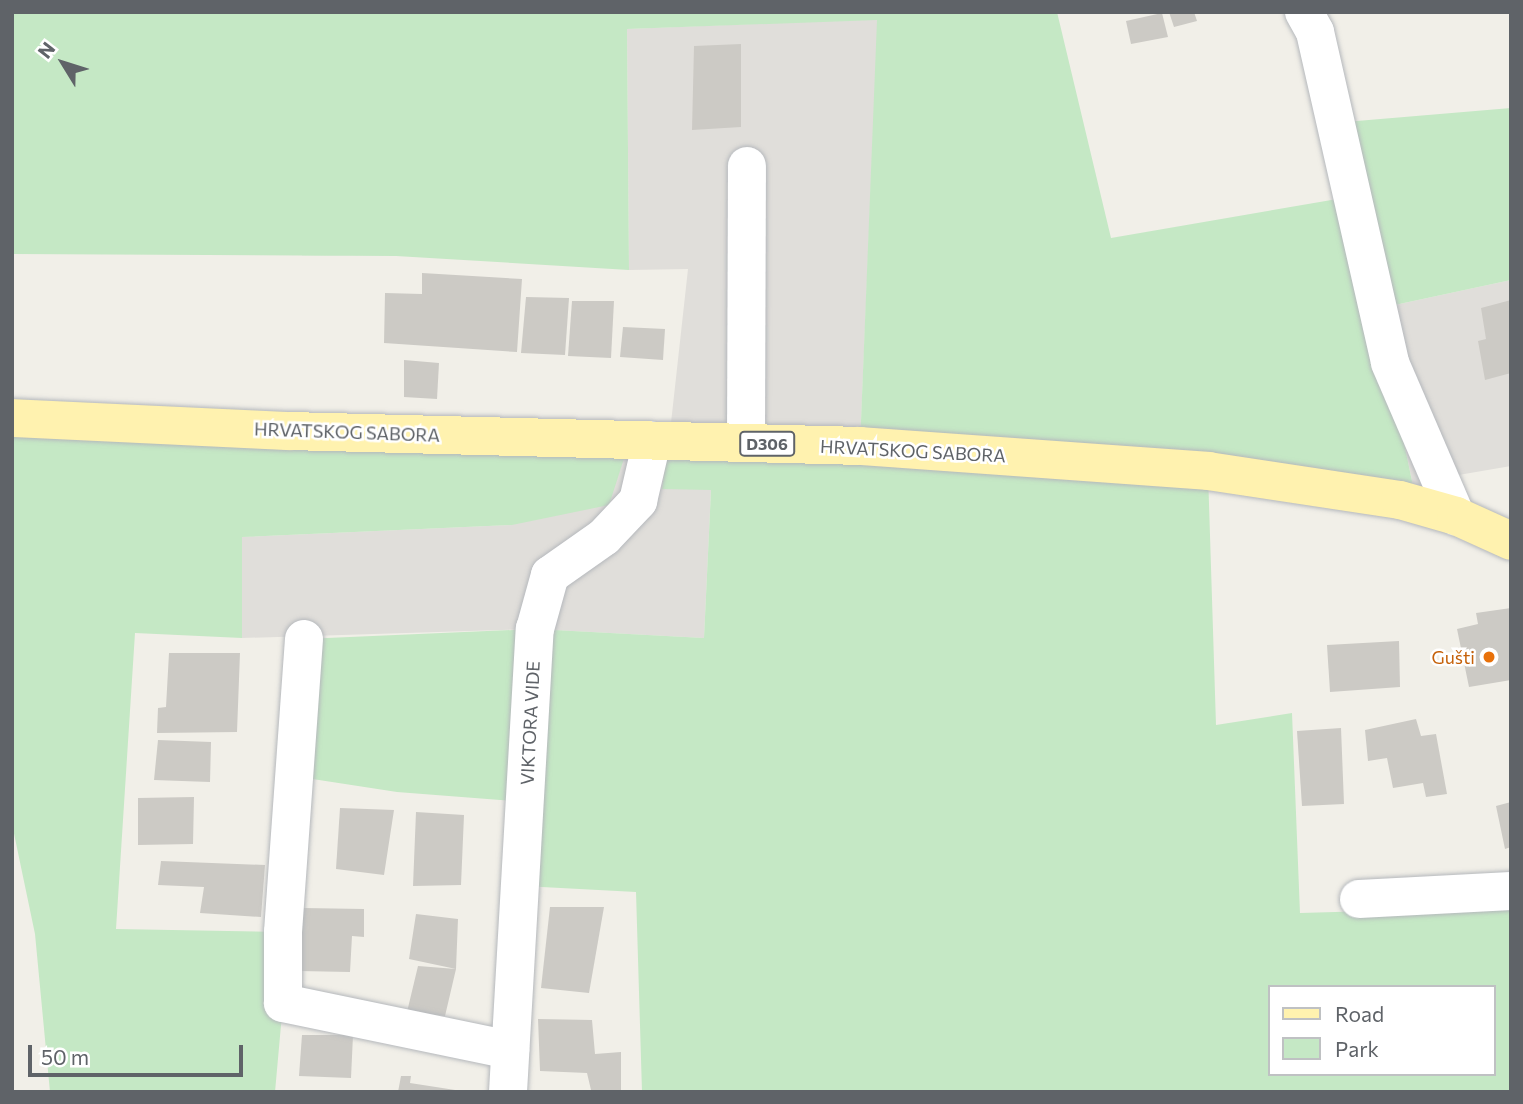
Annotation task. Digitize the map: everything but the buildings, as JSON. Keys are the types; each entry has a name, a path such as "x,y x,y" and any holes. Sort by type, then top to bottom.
{"main road":[{"name":"HRVATSKOG SABORA","path":"12,418 289,431 860,446 1208,471 1400,500 1456,516 1511,541"}],"street":[{"path":"1304,12 1315,32 1390,363 1456,516"},
{"path":"746,443 747,166"},
{"name":"VIKTORA VIDE","path":"508,1092 535,629 550,575 604,537 638,501 652,441"},
{"path":"304,639 283,932 283,1003 510,1050"},
{"path":"1359,899 1511,891"}],"shaded area":[{"path":"878,19 860,446 711,490 704,638 535,629 242,638 241,537 512,525 630,440 669,441 688,269 629,270 627,29"},
{"path":"1511,280 1511,466 1441,478 1417,505 1376,309"}],"green space":[{"path":"12,12 1057,12 1111,238 1349,197 1333,123 1511,108 1511,280 1376,309 1417,505 1208,472 1216,725 1292,713 1300,913 1511,907 1511,1092 642,1092 636,892 523,886 526,802 397,792 293,776 304,639 535,629 704,638 711,490 662,489 669,441 860,446 877,20 627,29 629,270 396,256 12,254"},
{"path":"12,418 630,440 609,505 512,525 242,537 242,638 135,633 116,929 283,932 283,1003 275,1092 50,1092 35,934 12,824"}],"place":[{"name":"Gušti","path":"1489,657"}]}
